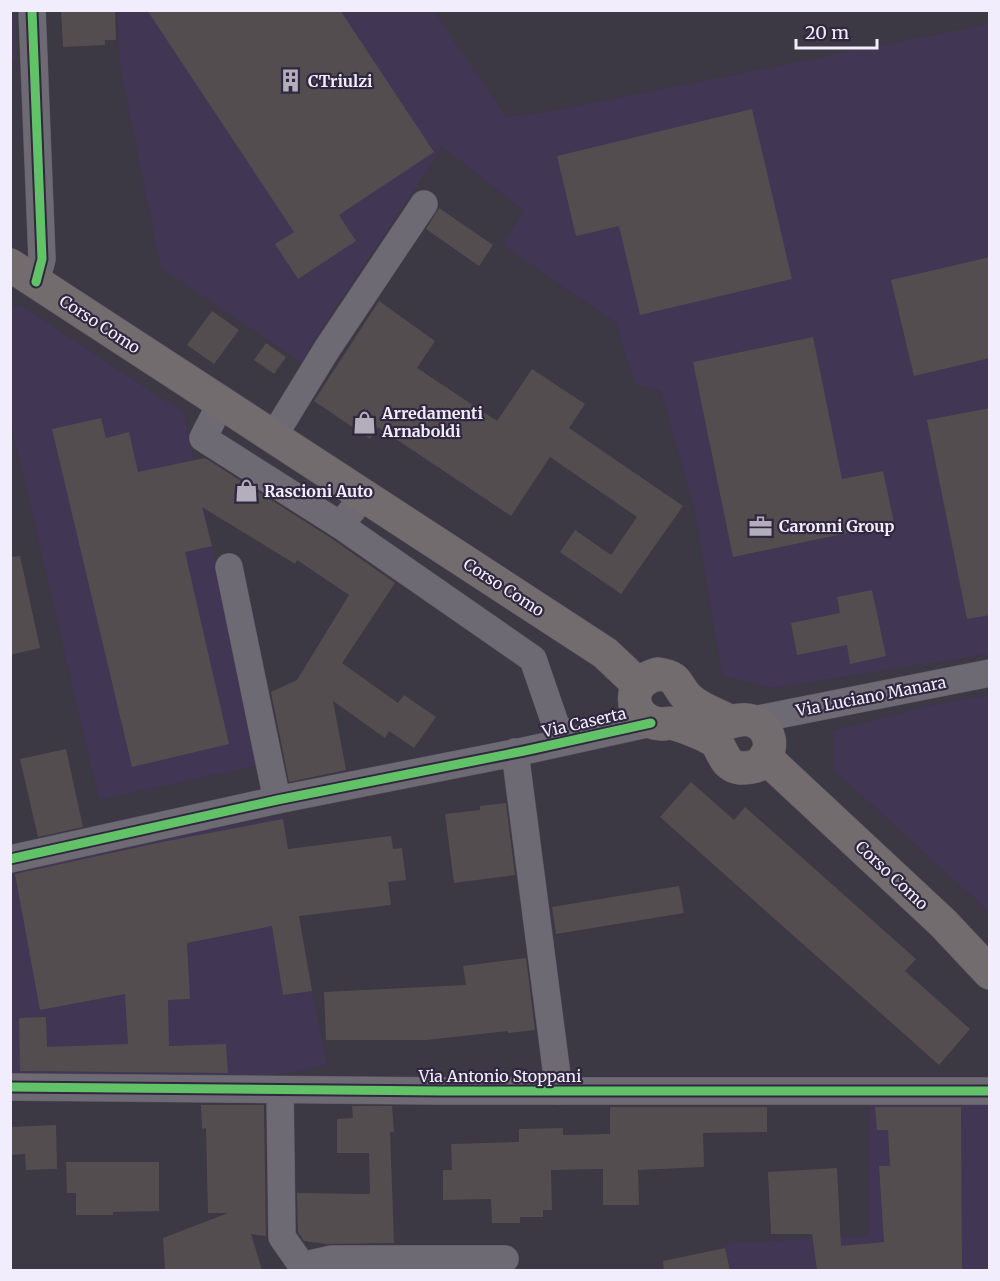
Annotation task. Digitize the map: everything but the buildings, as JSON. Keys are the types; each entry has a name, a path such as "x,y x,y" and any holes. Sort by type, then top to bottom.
{"main road":[{"name":"Corso Como","path":"17,271 605,653 639,685"},
{"path":"657,674 669,675 678,682 689,699 707,710 731,722 742,719 753,720 762,726 768,736 769,747 765,757 757,765 747,768 736,767 726,761 715,741 673,723 651,723 641,716 636,707 635,696 639,685 647,677 657,674"},
{"name":"Corso Como","path":"765,757 943,923 990,973"}],"street":[{"path":"17,271 42,259 32,10"},
{"path":"273,437 327,349 424,204"},
{"path":"221,403 203,438 340,525 533,659 555,723 567,741"},
{"path":"340,525 364,496"},
{"path":"229,567 277,800"},
{"name":"Via Luciano Manara","path":"753,720 990,673"},
{"name":"Via Caserta","path":"10,859 277,800 651,723"},
{"path":"519,752 559,1091"},
{"name":"Via Antonio Stoppani","path":"10,1087 280,1090 990,1091"},
{"path":"280,1090 282,1236 303,1268 332,1259 505,1259"}],"shaded area":[{"path":"11,10 16,11 16,60 11,61"},
{"path":"117,11 434,11 506,117 546,112 989,24 989,654 771,688 722,675 696,515 661,391 635,384 616,323 503,245 524,210 442,147 315,339 302,363 161,268 120,65"},
{"path":"21,305 184,413 256,766 99,800 11,422 10,308"},
{"path":"990,695 989,912 833,769 833,731 922,707"},
{"path":"283,816 312,991 327,1065 276,1075 11,1079 10,867"},
{"path":"869,1092 989,1101 989,1270 731,1270 724,1243 869,1236"}],"cycle path":[{"path":"32,10 42,259 36,282"},
{"path":"10,859 277,800 524,751 651,723"},
{"path":"10,1087 441,1091 990,1091"}],"place":[{"name":"CTriulzi","path":"290,81"},
{"name":"Arredamenti Arnaboldi","path":"364,422"},
{"name":"Rascioni Auto","path":"246,491"},
{"name":"Caronni Group","path":"761,526"}]}
